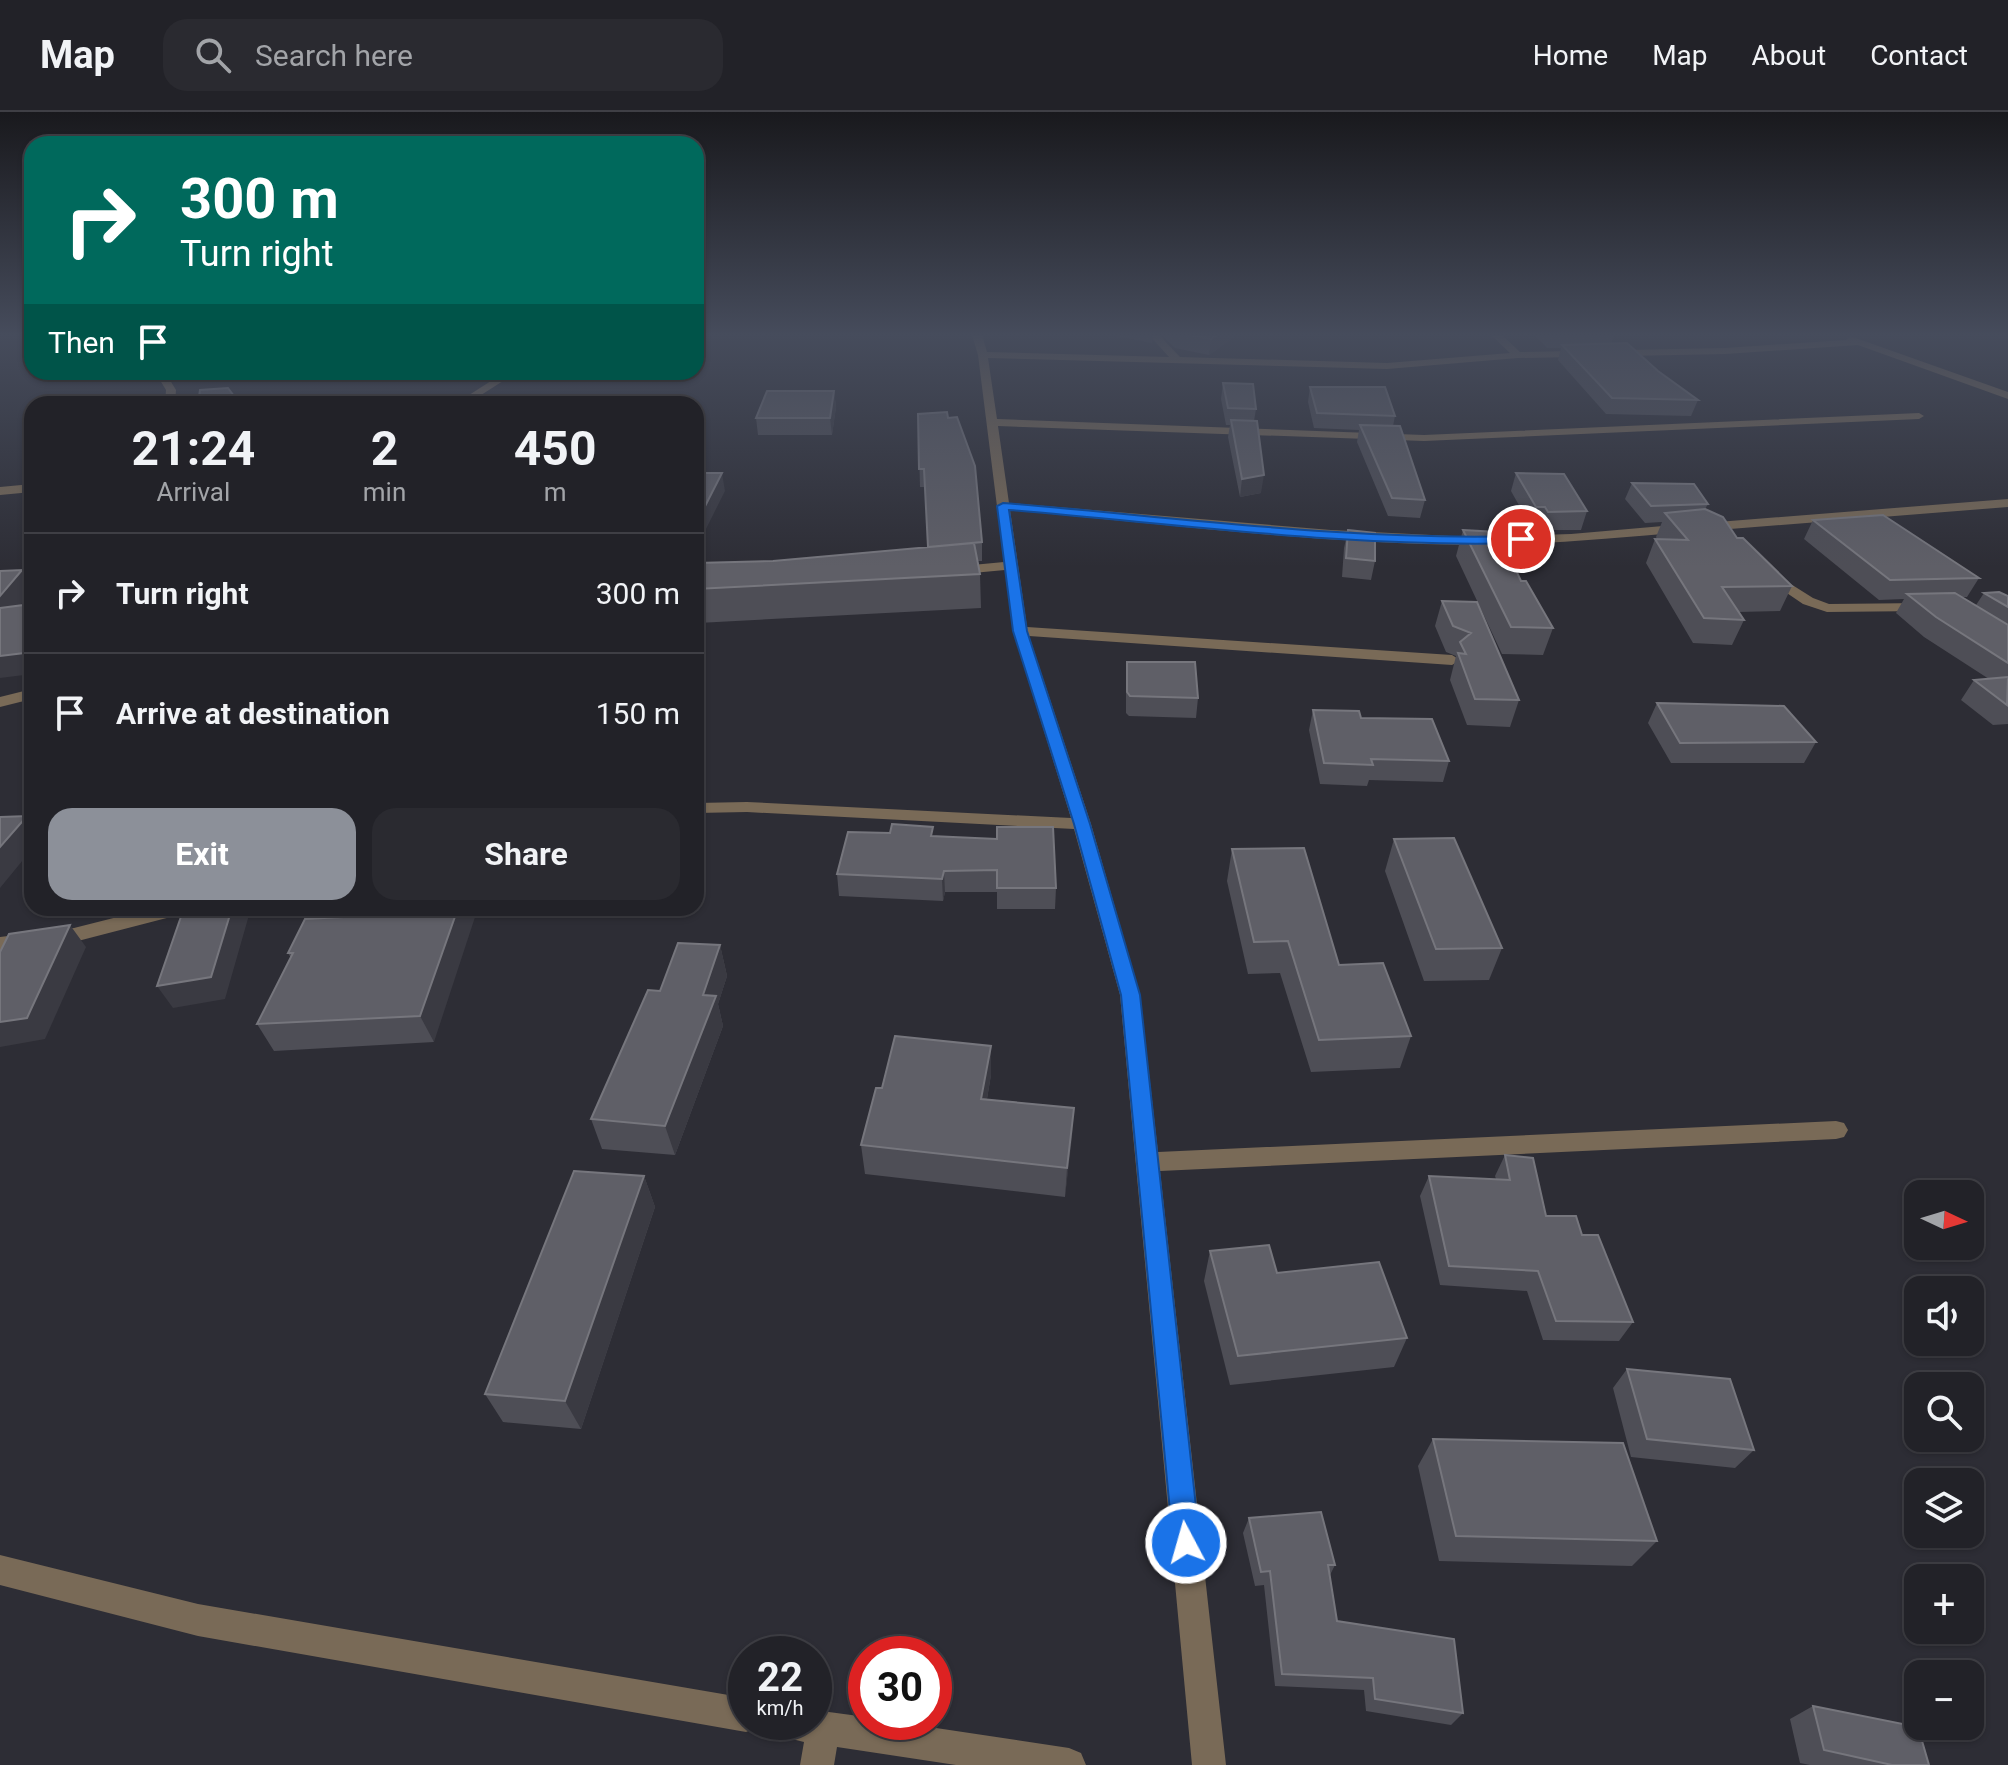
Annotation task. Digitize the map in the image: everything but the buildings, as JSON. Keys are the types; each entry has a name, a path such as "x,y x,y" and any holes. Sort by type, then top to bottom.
{"street":[{"path":"990,412 1020,631 1082,824 1130,995 1209,1765"},
{"path":"991,422 1424,438 1919,416"},
{"path":"0,491 24,488"},
{"path":"15,489 24,494"},
{"path":"1003,506 1331,534 1472,541 1571,538 2008,503"},
{"path":"1705,527 1728,543"},
{"path":"933,572 1011,565"},
{"path":"1760,567 1808,601 1827,608 1934,607"},
{"path":"1020,631 1452,660"},
{"path":"0,702 24,696"},
{"path":"704,808 747,807 1082,824"},
{"path":"0,944 74,935 148,916"},
{"path":"1147,1162 1836,1130"},
{"path":"0,1570 198,1620 728,1712"},
{"path":"832,1730 1069,1765"},
{"path":"817,1765 821,1740"}],"route":[{"path":"1186,1543 1130,995 1082,824 1020,631 1003,506 1331,534 1472,541 1521,539"}]}
